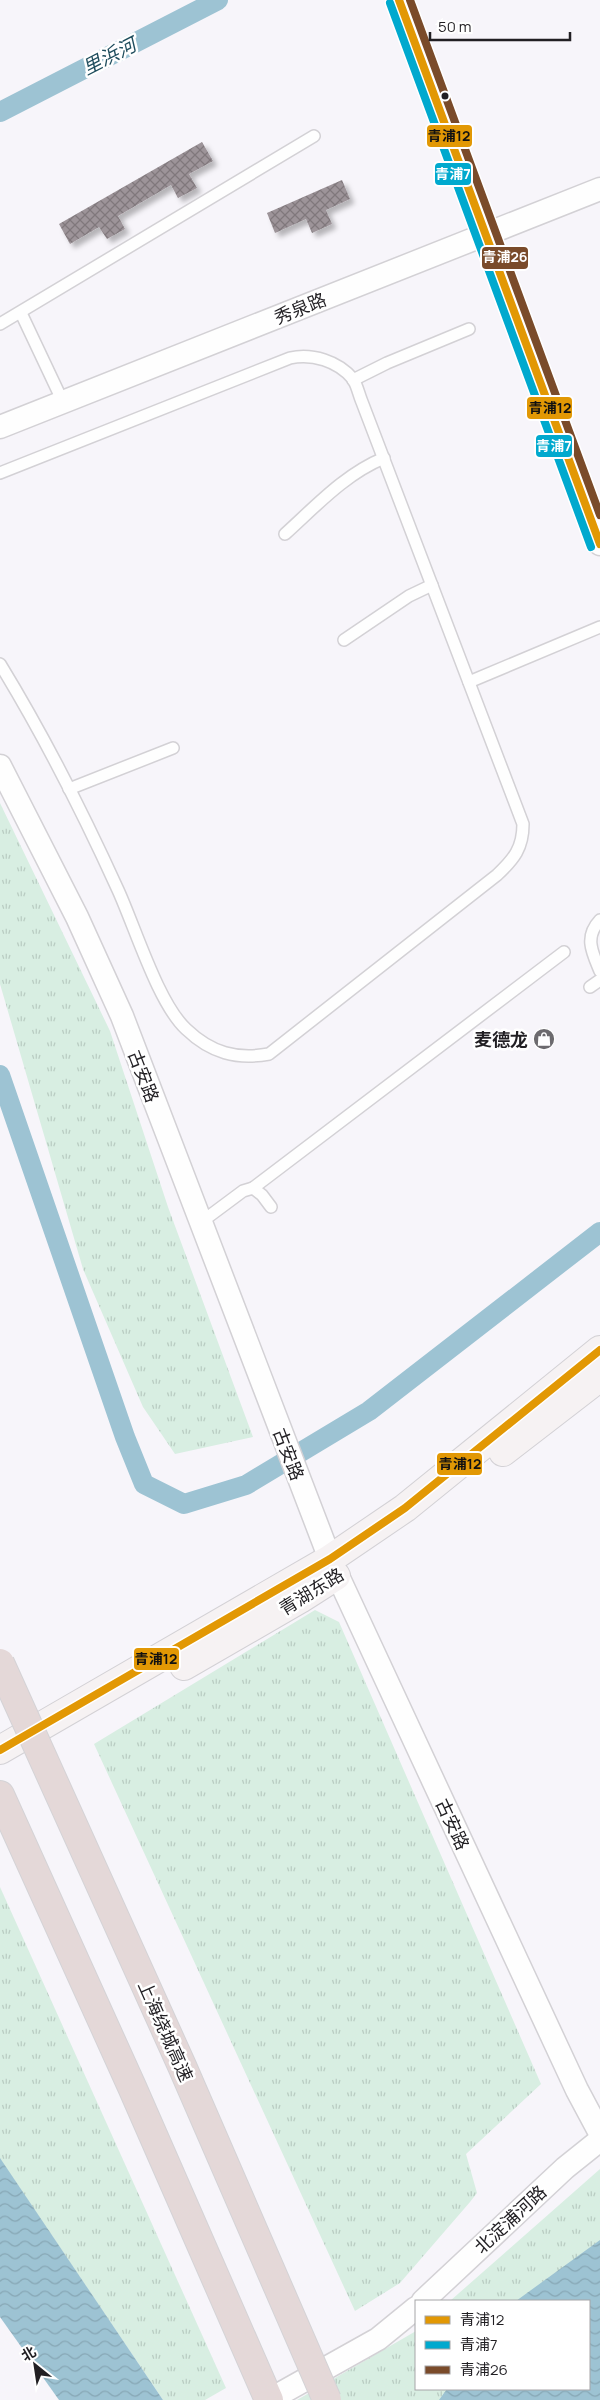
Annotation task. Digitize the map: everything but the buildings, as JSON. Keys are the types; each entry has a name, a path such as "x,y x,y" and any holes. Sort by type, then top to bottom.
{"highway":[{"name":"上海绕城高速","path":"0,1663 182,2066 327,2400"},
{"path":"0,1795 136,2096 269,2400"}],"main road":[{"name":"青湖东路","path":"0,1771 300,1599 333,1567 600,1350"},
{"name":"青湖东路","path":"0,1750 333,1567 395,1536 600,1377"}],"street":[{"path":"399,0 484,235 600,544"},
{"name":"秀泉路","path":"0,427 600,190"},
{"name":"古安路","path":"0,766 77,917 122,1016 333,1567 573,2081 600,2133"},
{"name":"北淀浦河路","path":"424,2300 565,2168 600,2140"},
{"path":"269,2400 378,2339 415,2309"}],"lane":[{"path":"0,324 314,136"},
{"path":"21,313 63,402"},
{"path":"353,380 387,363 469,329"},
{"path":"0,473 290,358 304,355 321,358 353,380 523,824 523,838 516,857 497,875 269,1054 249,1058 227,1055 185,1029 154,976 116,884 69,789 0,664"},
{"path":"285,534 348,477 364,466 384,458"},
{"path":"344,640 409,596 432,585"},
{"path":"469,682 600,627"},
{"path":"69,789 173,748"},
{"path":"600,920 590,936 591,948 600,971"},
{"path":"200,1223 243,1192 253,1188 564,952"},
{"path":"253,1188 262,1195 271,1208"}],"green space":[{"path":"0,803 110,1031 168,1207 253,1437 175,1454 143,1407 83,1269 0,984"},
{"path":"315,1610 339,1622 541,2084 466,2154 477,2193 470,2202 400,2283 355,2311 94,1744"},
{"path":"0,1887 226,2388 205,2400 163,2400 0,2159"},
{"path":"600,2169 600,2400 297,2400 415,2332 415,2390 590,2390 590,2300 451,2300"}],"water":[{"path":"0,2158 163,2400 59,2400 0,2317"},
{"path":"600,2240 600,2400 439,2400 446,2390 590,2390 590,2300 517,2300"}],"waterway":[{"name":"里浜河","path":"0,112 218,0"},
{"path":"0,1075 125,1437 144,1484 184,1504 246,1485 369,1411 600,1232"}],"transit line":[{"name":"青浦12","path":"399,0 600,544"},
{"name":"青浦26","path":"410,0 600,515"},
{"name":"青浦7","path":"390,3 591,547"},
{"name":"青浦12","path":"0,1750 330,1559 405,1508 600,1350"}],"place":[{"name":"麦德龙","path":"544,1039"}]}
